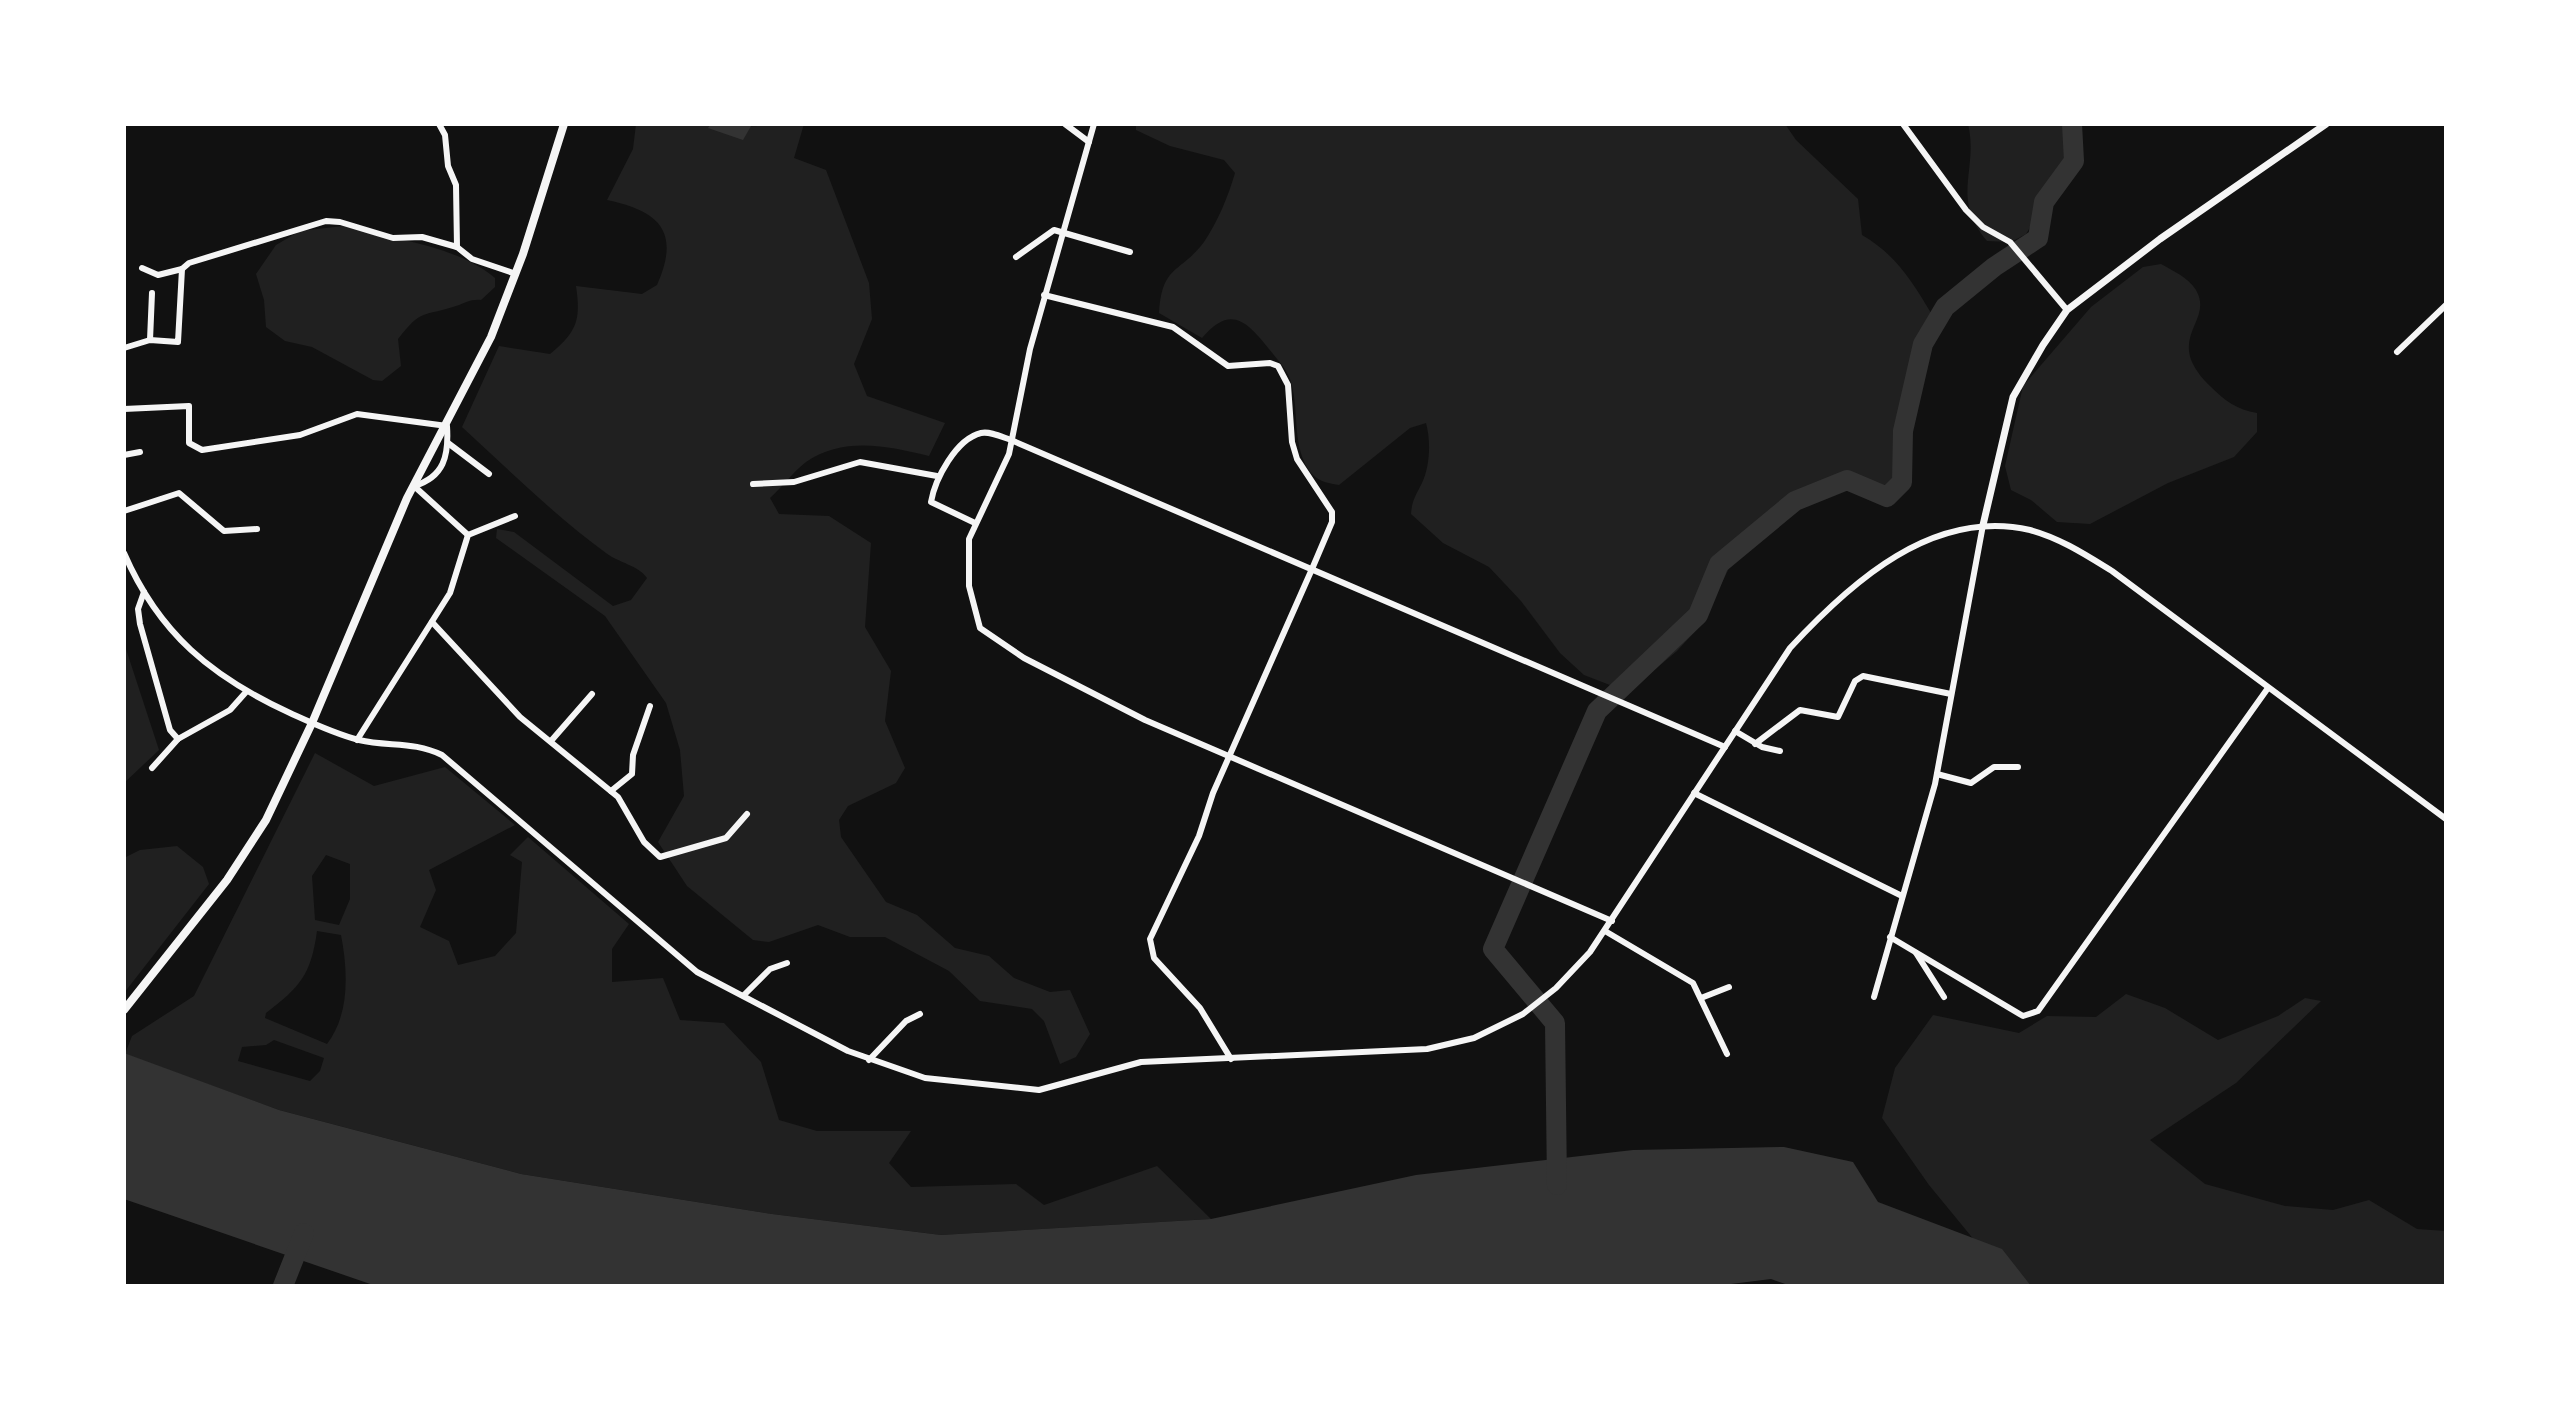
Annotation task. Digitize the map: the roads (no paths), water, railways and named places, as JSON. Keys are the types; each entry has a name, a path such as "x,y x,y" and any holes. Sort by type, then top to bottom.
{"main road":[{"path":"124,1010 227,880 258,833 312,723 414,486 491,337 516,274 564,124"}],"street":[{"path":"439,124 445,135 448,166 456,185 457,247"},
{"path":"1065,124 1089,142"},
{"path":"1094,124 1044,295 1003,471 975,523 967,554 969,586 977,622 986,634 1063,680 1231,758 1612,921"},
{"path":"1903,124 1966,210 1983,227 2010,242 2067,310"},
{"path":"1874,997 1937,774 1983,525 2013,397 2067,310 2160,239 2326,124"},
{"path":"142,268 158,275 182,269 215,252 326,221 340,222 393,238 422,237 457,247 472,259 516,274"},
{"path":"1016,257 1054,230 1063,230 1130,252"},
{"path":"124,348 150,340 174,344 181,336 182,269"},
{"path":"150,340 152,293"},
{"path":"1044,295 1173,327 1228,366 1270,363 1278,366 1289,391 1292,442 1297,459 1332,512 1332,522 1231,758 1213,793 1178,886 1150,939 1154,958 1200,1008 1231,1059"},
{"path":"2397,352 2446,305"},
{"path":"124,409 189,406 189,443 202,450 300,435 357,414 447,426 448,443 439,473 428,482 414,486"},
{"path":"975,523 931,502 937,476 975,436 984,432 1011,440 1725,747"},
{"path":"448,443 489,474"},
{"path":"124,455 140,452"},
{"path":"753,484 794,482 860,462 937,476"},
{"path":"414,486 468,535"},
{"path":"124,511 179,493 224,531 257,529"},
{"path":"468,535 515,516"},
{"path":"124,553 144,592 170,631 221,677 312,723 357,740 415,744 442,755 686,965 869,1060 925,1078 1039,1090 1141,1062 1410,1052 1474,1038 1523,1014 1574,971 1605,931 1790,648 1823,612 1912,545 1983,525 2031,531 2066,543 2112,571 2446,819"},
{"path":"357,740 450,593 468,535"},
{"path":"144,592 138,609 140,624 170,730 178,739"},
{"path":"432,622 520,717 611,791 644,842 660,857 726,838 747,814"},
{"path":"1755,744 1800,710 1838,717 1855,681 1863,676 1951,694"},
{"path":"1890,937 2023,1016 2038,1011 2268,688"},
{"path":"152,768 178,739 230,710 246,692"},
{"path":"551,741 592,694"},
{"path":"611,791 632,774 633,755 650,706"},
{"path":"1735,731 1755,744 1780,751"},
{"path":"1937,774 1971,783 1994,767 2018,767"},
{"path":"1694,793 1902,896"},
{"path":"1605,931 1693,983 1727,1054"},
{"path":"1915,952 1944,997"},
{"path":"744,995 770,969 787,963"},
{"path":"1701,998 1729,987"},
{"path":"869,1060 906,1021 920,1014"}],"waterway":[{"path":"1557,1185 1555,1023 1493,949 1597,711 1698,615 1719,564 1795,501 1847,480 1887,497 1902,482 1903,431 1923,344 1945,307 1994,267 2038,238 2044,202 2074,161 2072,124"},
{"path":"283,1286 304,1233"}]}
